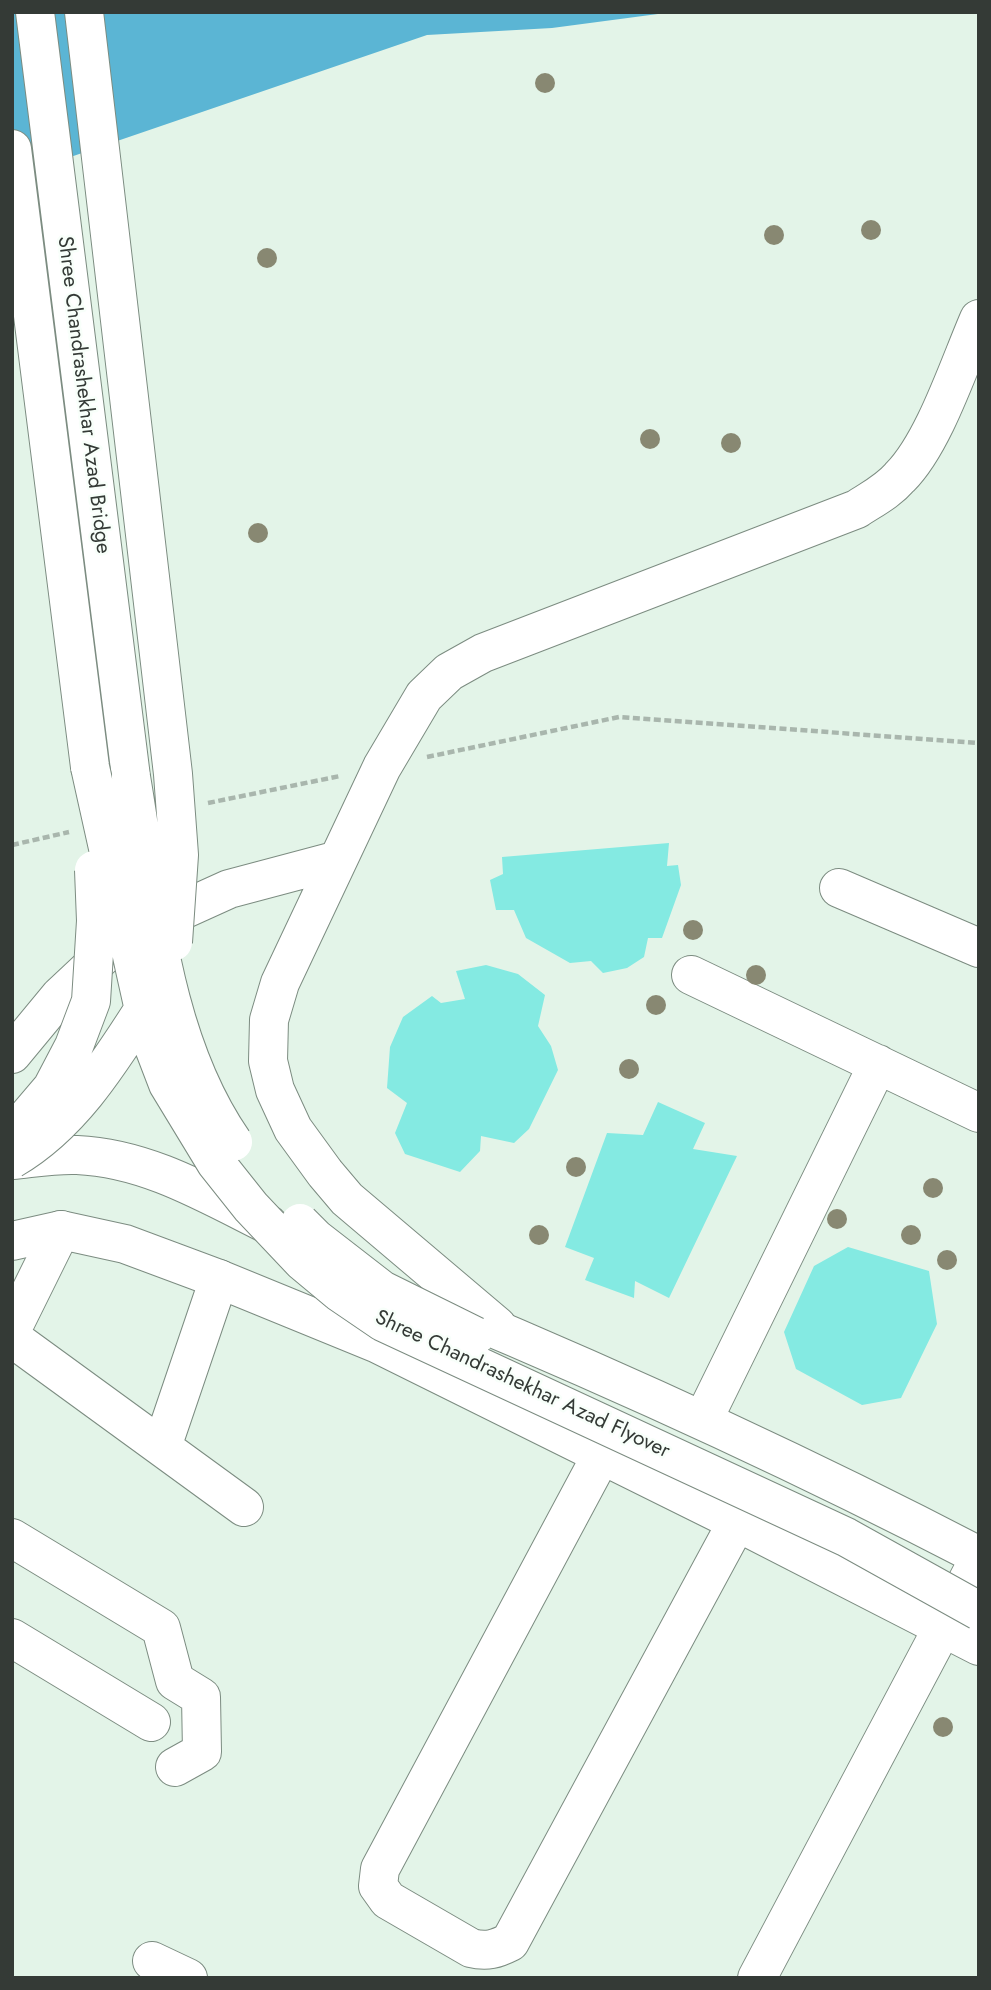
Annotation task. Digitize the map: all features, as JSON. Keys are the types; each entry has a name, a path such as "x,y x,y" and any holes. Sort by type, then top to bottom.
{"main road":[{"name":"Shree Chandrashekhar Azad Bridge","path":"35,12 131,777"},
{"path":"12,1159 33,1147 63,1119 124,1040 153,996 171,951 176,926 179,855 173,774 83,12"},
{"name":"Shree Chandrashekhar Azad Bridge","path":"12,149 90,767"},
{"path":"506,1334 347,1199 293,1129 275,1090 268,1061 269,1020 280,983 382,767 424,696 449,672 484,653 857,509 884,492 901,477 919,453 979,319"},
{"name":"Shree Chandrashekhar Azad Flyover","path":"90,767 150,1037 168,1084 216,1163 251,1207 303,1262 339,1292 383,1322 846,1537 979,1611"},
{"path":"12,1135 52,1088 74,1046 91,1001 96,921 90,767"},
{"name":"Shree Chandrashekhar Azad Flyover","path":"131,777 165,978 177,1023 208,1098 225,1131 262,1184 315,1238 382,1290 860,1516 979,1581"},
{"path":"12,1054 60,996 123,937 229,889 338,860"},
{"path":"839,888 979,948"},
{"path":"691,975 979,1113"},
{"path":"703,1420 878,1064"},
{"path":"12,1159 86,1156 133,1163 160,1172 394,1286 703,1420 866,1498 979,1558 757,1978"},
{"path":"12,1329 61,1230"},
{"path":"12,1241 61,1230 125,1244 378,1344 943,1625 979,1646"},
{"path":"162,1447 219,1279"},
{"path":"12,1338 244,1507"},
{"path":"601,1456 380,1869 378,1886 388,1900 471,1948 482,1951 496,1949 510,1942 737,1522"},
{"path":"12,1538 162,1628 176,1681 201,1697 202,1752 176,1767"},
{"path":"12,1639 151,1723"},
{"path":"152,1961 188,1978"}],"path":[{"path":"208,803 619,718 979,743"},
{"path":"12,845 73,831"}],"water":[{"path":"12,12 673,12 552,28 427,35 12,177"}],"building":[{"path":"669,843 667,866 678,865 681,885 662,938 648,938 644,957 627,968 603,973 591,961 570,963 526,938 514,910 496,910 490,880 503,874 502,857"},
{"path":"486,965 518,974 545,995 538,1026 551,1046 558,1070 529,1129 514,1143 481,1136 480,1151 460,1172 405,1154 395,1133 407,1103 387,1088 390,1047 403,1017 432,996 441,1003 465,999 456,971"},
{"path":"658,1102 705,1123 693,1149 737,1156 669,1298 635,1281 634,1298 585,1280 594,1258 565,1247 607,1133 643,1135"},
{"path":"848,1247 929,1271 937,1324 901,1398 862,1405 796,1369 784,1332 814,1266"}]}
